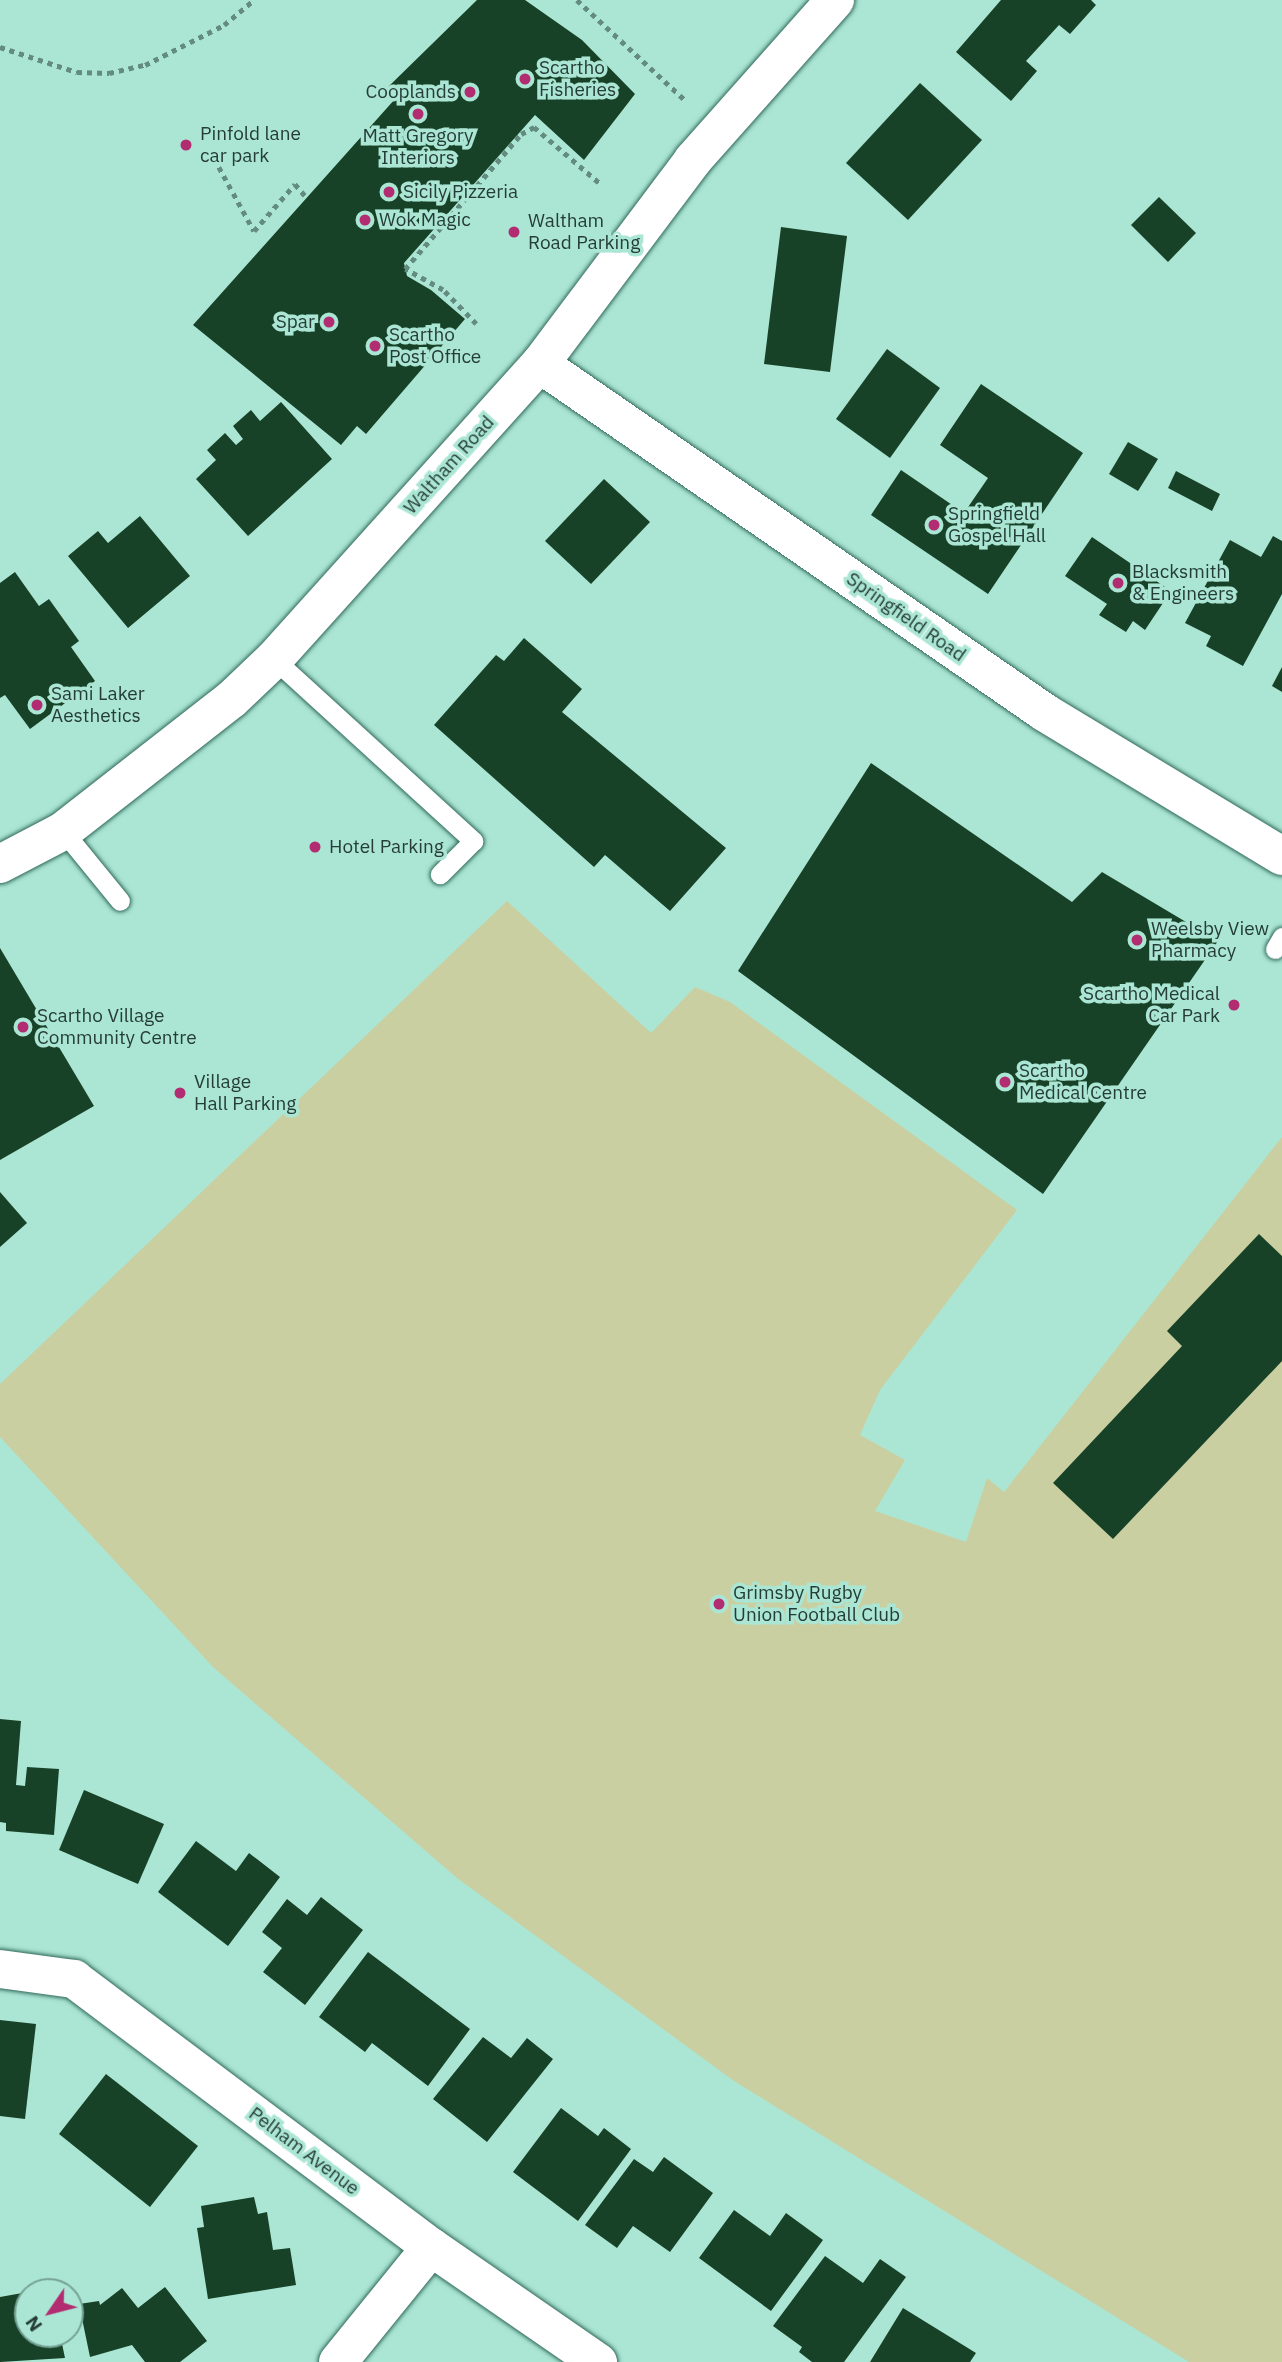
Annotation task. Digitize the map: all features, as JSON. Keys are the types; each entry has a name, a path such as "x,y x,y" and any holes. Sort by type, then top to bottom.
{"street":[{"name":"Waltham Road","path":"0,864 63,831 232,699 274,659 540,364 718,130 835,0"},
{"name":"Springfield Road","path":"540,364 1044,712 1282,856"},
{"name":"Pelham Avenue","path":"0,1969 74,1979 431,2246 598,2362"},
{"path":"338,2362 431,2246"}],"lane":[{"path":"274,659 473,841 440,874"},
{"path":"63,831 120,901"}],"path":[{"path":"0,47 77,72 109,73 145,65 224,25 254,0"},
{"path":"577,0 718,130"},
{"path":"476,324 443,290 405,269 521,134 534,127 602,185"},
{"path":"219,167 254,231 295,184 307,198"}],"green space":[{"name":"Grimsby Rugby Union Football Club","path":"507,901 651,1033 695,987 730,1002 1017,1210 880,1390 860,1435 905,1460 875,1511 966,1542 987,1478 1004,1492 1282,1137 1282,2362 1189,2362 734,2081 457,1878 213,1667 0,1437 0,1384"}],"building":[{"path":"477,0 525,0 582,40 635,94 584,160 535,115 404,263 407,276 431,290 465,319 366,434 357,426 341,445 193,325 395,99 387,88"},
{"path":"1001,0 1091,0 1096,5 1070,34 1059,25 1026,61 1037,71 1011,101 956,52"},
{"path":"920,83 982,140 908,220 846,163"},
{"path":"1159,197 1196,233 1168,262 1131,225"},
{"path":"781,227 847,236 830,372 764,364"},
{"path":"887,349 940,388 890,458 836,419"},
{"path":"981,384 1083,453 988,594 871,515 901,470 964,513 988,478 940,445"},
{"path":"281,402 332,459 248,536 196,479 216,460 207,450 225,433 236,445 243,439 233,426 251,410 260,421"},
{"path":"1128,442 1158,459 1138,491 1109,474"},
{"path":"1176,471 1220,494 1212,511 1168,488"},
{"path":"604,479 650,522 591,584 545,541"},
{"path":"140,516 190,576 128,628 68,556 98,531 108,543"},
{"path":"1273,536 1282,541 1282,594 1243,666 1206,646 1211,636 1185,623 1230,540 1261,557"},
{"name":"Blacksmith & Engineers","path":"1092,537 1171,591 1145,630 1133,621 1126,632 1099,615 1107,604 1065,576"},
{"path":"15,572 39,606 49,599 79,641 71,647 95,681 30,729 5,695 0,698 0,583"},
{"path":"524,638 582,689 562,712 726,848 670,911 605,855 594,867 434,725 496,655 504,661"},
{"path":"1282,667 1282,692 1272,686"},
{"name":"Scartho Medical Centre","path":"871,763 1072,902 1102,872 1218,941 1043,1194 738,971"},
{"name":"Scartho Village Community Centre","path":"0,948 94,1106 0,1160"},
{"path":"0,1192 27,1223 0,1247"},
{"path":"1259,1234 1282,1256 1282,1361 1113,1539 1053,1483 1182,1346 1167,1331"},
{"path":"0,1719 21,1721 16,1785 25,1786 27,1767 59,1769 54,1835 6,1831 6,1823 0,1822"},
{"path":"84,1790 164,1824 138,1884 59,1850"},
{"path":"196,1841 236,1871 249,1853 280,1877 228,1946 158,1892"},
{"path":"321,1897 363,1930 305,2005 263,1972 282,1948 262,1932 287,1899 307,1915"},
{"path":"368,1952 470,2029 428,2086 372,2043 365,2052 319,2017"},
{"path":"0,2020 36,2024 25,2119 0,2116"},
{"path":"483,2037 511,2058 527,2038 553,2059 487,2142 433,2099"},
{"path":"106,2074 198,2146 150,2207 59,2134"},
{"path":"561,2108 598,2136 604,2128 631,2149 578,2221 513,2172"},
{"path":"664,2157 713,2193 670,2252 633,2226 617,2248 585,2225 634,2159 653,2172"},
{"path":"254,2197 258,2214 267,2212 273,2250 290,2248 296,2285 208,2299 197,2228 204,2227 201,2206"},
{"path":"734,2210 770,2236 786,2213 823,2240 771,2311 699,2258"},
{"path":"825,2256 863,2283 880,2259 906,2277 844,2362 812,2362 799,2352 802,2347 773,2326"},
{"path":"165,2287 207,2341 180,2362 145,2362 132,2345 90,2357 84,2328 84,2303 99,2301 100,2305 122,2288 138,2308"},
{"path":"14,2294 14,2348 63,2348 65,2358 0,2362 0,2297"},
{"path":"903,2308 976,2353 970,2362 870,2362"}],"place":[{"name":"Scartho Fisheries","path":"525,79"},
{"name":"Cooplands","path":"470,92"},
{"name":"Matt Gregory Interiors","path":"418,114"},
{"name":"Pinfold lane car park","path":"186,145"},
{"name":"Sicily Pizzeria","path":"389,192"},
{"name":"Wok Magic","path":"365,220"},
{"name":"Waltham Road Parking","path":"514,232"},
{"name":"Spar","path":"329,322"},
{"name":"Scartho Post Office","path":"375,346"},
{"name":"Springfield Gospel Hall","path":"934,525"},
{"name":"Blacksmith & Engineers","path":"1118,583"},
{"name":"Sami Laker Aesthetics","path":"37,705"},
{"name":"Hotel Parking","path":"315,847"},
{"name":"Weelsby View Pharmacy","path":"1137,940"},
{"name":"Scartho Medical Car Park","path":"1234,1005"},
{"name":"Scartho Village Community Centre","path":"23,1027"},
{"name":"Scartho Medical Centre","path":"1005,1082"},
{"name":"Village Hall Parking","path":"180,1093"},
{"name":"Grimsby Rugby Union Football Club","path":"719,1604"}]}
